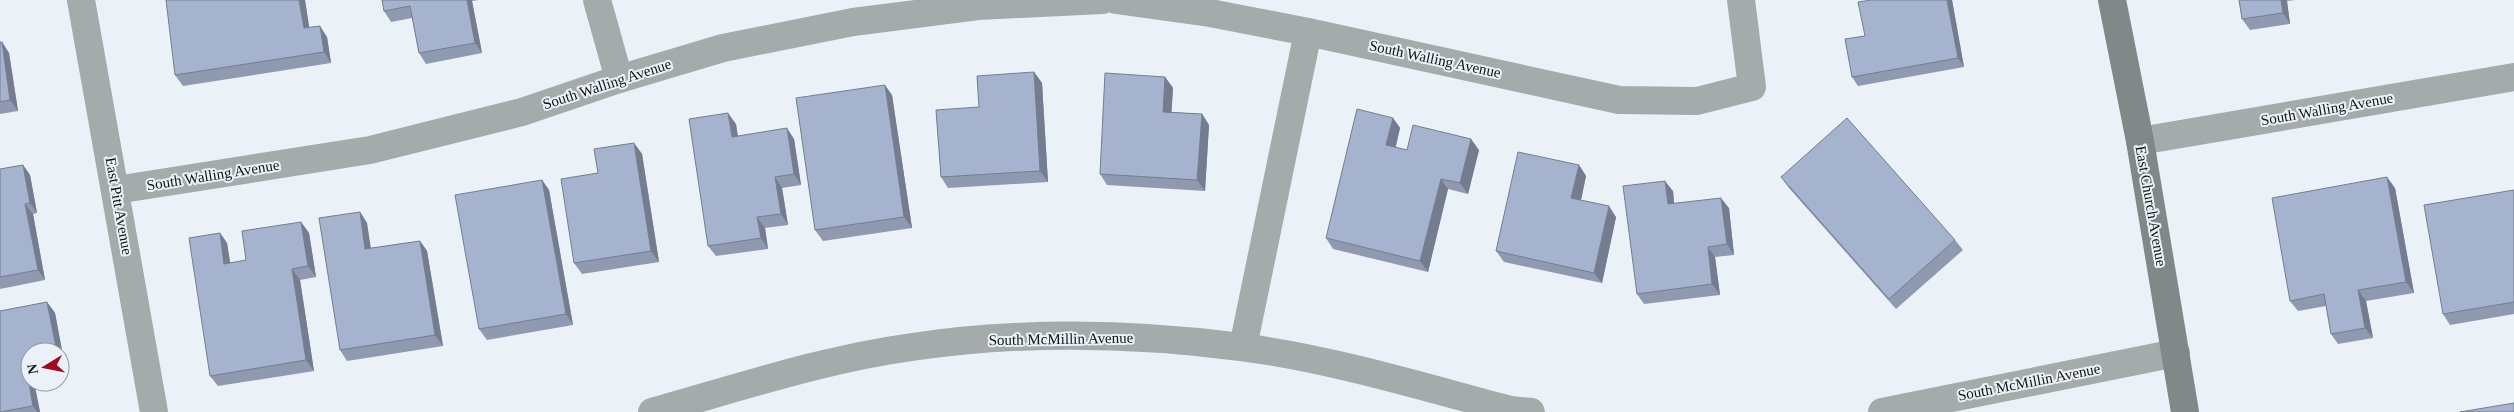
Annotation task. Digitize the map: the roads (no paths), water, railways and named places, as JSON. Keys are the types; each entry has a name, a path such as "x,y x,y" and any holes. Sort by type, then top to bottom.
{"street":[{"name":"East Pitt Avenue","path":"81,0 154,412"},
{"path":"597,0 619,79"},
{"name":"South Walling Avenue","path":"116,190 370,150 522,112 619,79 723,48 852,22 978,6 1102,0"},
{"name":"South Walling Avenue","path":"1116,0 1210,13 1308,32 1619,100 1697,102 1752,87 1742,0"},
{"name":"East Church Avenue","path":"2112,0 2140,141 2185,412"},
{"path":"1243,347 1308,32"},
{"name":"South Walling Avenue","path":"2140,141 2514,77"},
{"name":"South McMillin Avenue","path":"652,412 824,364 912,347 1010,338 1123,336 1243,347 1347,368 1512,410 1531,412"},
{"name":"South McMillin Avenue","path":"1882,412 2176,353"}]}
